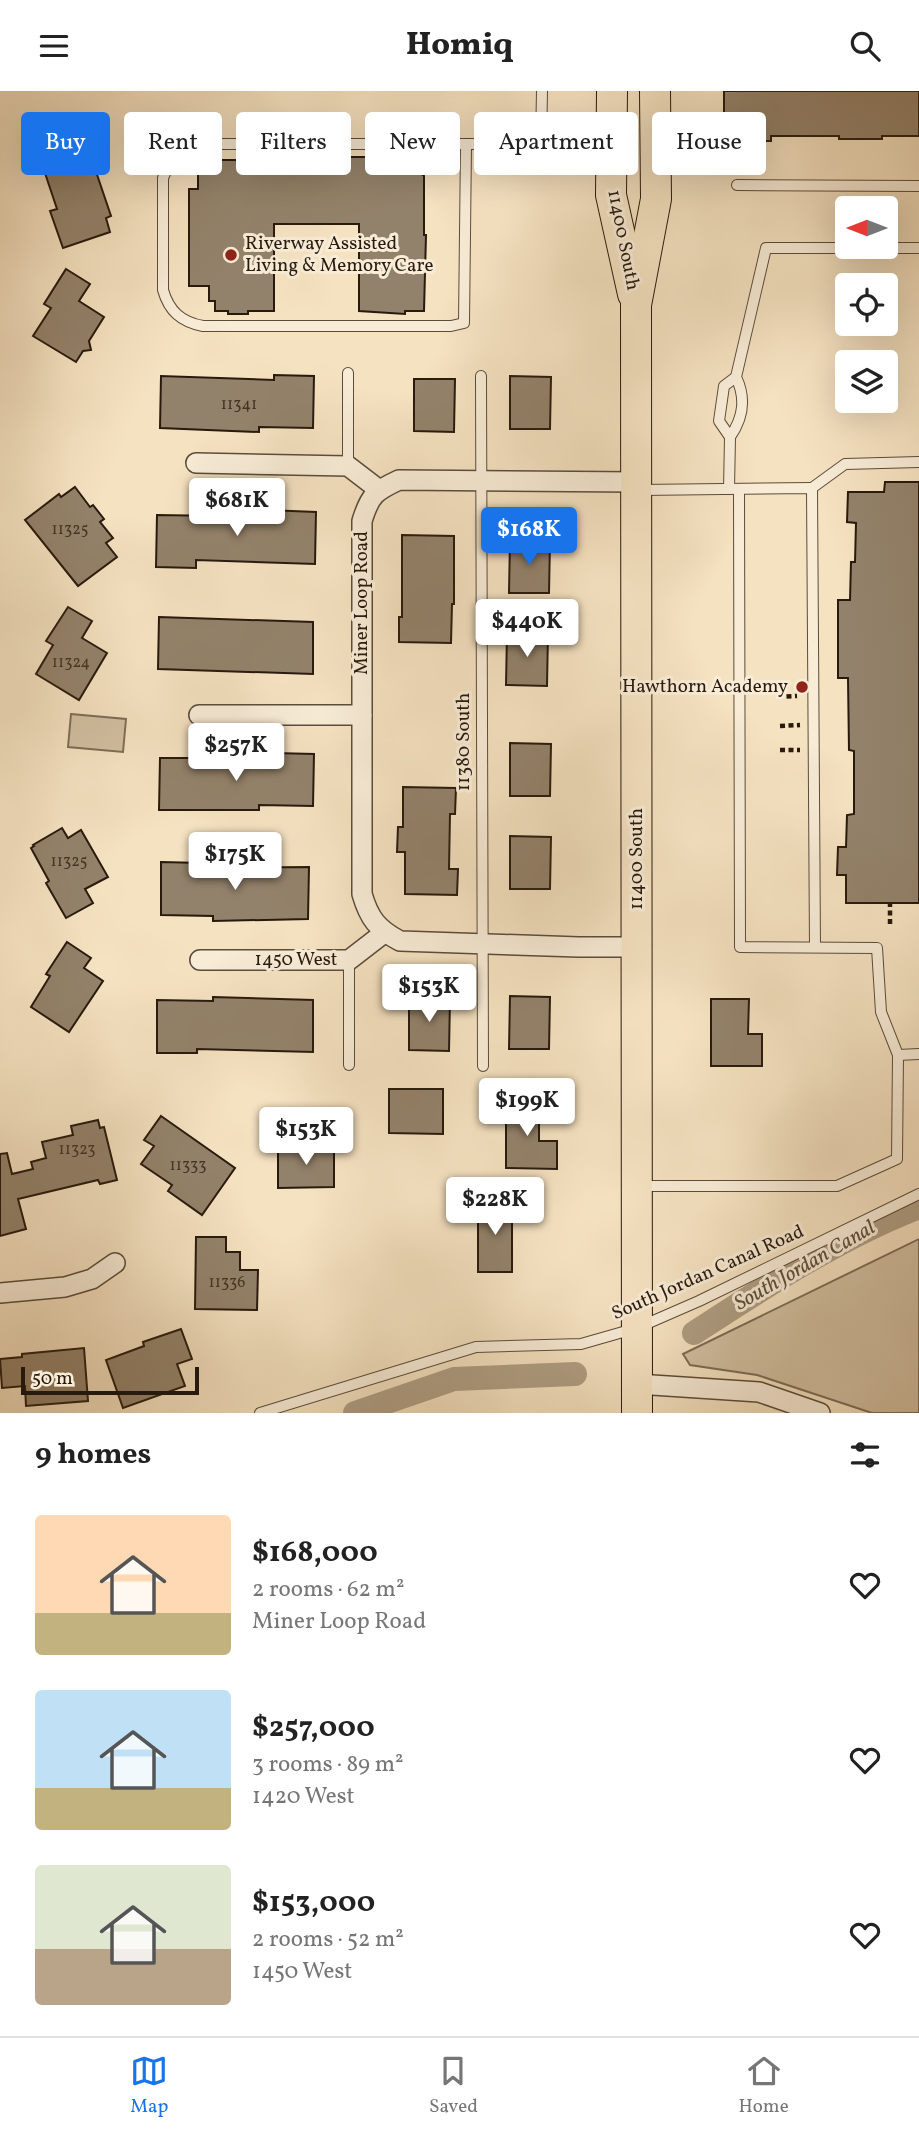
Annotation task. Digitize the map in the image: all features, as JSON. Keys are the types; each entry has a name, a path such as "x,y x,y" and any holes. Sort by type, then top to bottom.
{"main road":[{"name":"11400 South","path":"612,91 612,112"},
{"name":"11400 South","path":"637,1399 636,305 656,199 655,91"},
{"name":"11400 South","path":"612,175 611,195 636,305"}],"street":[{"path":"196,463 348,466 378,489 399,481 636,486"},
{"name":"Miner Loop Road","path":"378,489 366,506 362,521 362,894 368,913 384,933"},
{"path":"199,715 362,715"},
{"path":"384,933 400,941 637,947"},
{"name":"1450 West","path":"200,960 349,960 384,933"},
{"path":"0,1293 65,1287 92,1279 115,1263"},
{"path":"637,1399 759,1392 820,1413"}],"lane":[{"path":"542,91 542,112"},
{"path":"466,143 464,323 451,326 203,326 191,324 179,317 167,305 163,290 163,178 176,155 189,146 203,143 466,143 474,143"},
{"path":"737,185 919,186"},
{"path":"730,437 740,423 743,391 736,377 766,248 919,248"},
{"path":"348,373 348,466"},
{"name":"11380 South","path":"481,376 483,1066"},
{"path":"637,1186 837,1186 897,1159 898,1055 881,1012 877,948 740,947 734,489 730,437 719,421 724,386 736,377"},
{"path":"636,486 812,488 845,464 919,461"},
{"path":"812,488 815,947"},
{"path":"349,960 349,1065"},
{"path":"898,1055 919,1054"},
{"name":"South Jordan Canal Road","path":"260,1413 476,1347 580,1344 637,1328 699,1301 919,1194"}],"path":[{"path":"890,903 890,924"}],"shaded area":[{"path":"71,714 126,719 123,752 68,747"},
{"path":"919,1239 919,1413 872,1413 757,1375 690,1365 683,1354"}],"building":[{"path":"724,91 919,91 919,136 839,139 839,136 771,136 771,141 766,141 766,112 724,112"},
{"name":"Riverway Assisted Living & Memory Care","path":"351,157 365,157 365,175 423,175 426,235 424,311 405,311 405,314 359,311 359,224 274,224 274,311 228,314 228,311 215,311 215,301 209,301 209,286 189,286 189,189 198,189 198,175 222,175 222,160 236,160 236,175 351,175"},
{"path":"46,175 97,175 111,216 106,218 110,232 63,248 50,211 57,209"},
{"path":"66,269 90,284 79,301 104,317 89,341 91,350 83,351 76,362 33,336 51,308 44,304"},
{"path":"274,375 314,376 313,428 259,427 259,432 160,428 161,376 274,380"},
{"path":"510,376 551,377 550,429 510,429"},
{"path":"414,379 455,379 454,432 414,431"},
{"name":"Hawthorn Academy","path":"885,482 919,482 919,903 846,903 846,875 837,875 838,847 846,847 847,815 854,814 854,751 849,750 848,678 838,678 838,600 850,600 851,562 855,562 856,523 847,522 848,492 884,492"},
{"path":"75,487 90,507 93,505 104,519 100,522 113,538 106,543 117,557 78,586 25,520 59,494 61,497"},
{"path":"220,508 316,512 315,564 196,560 196,568 156,567 157,515 220,516"},
{"path":"402,535 454,536 451,643 399,642 399,617 402,617"},
{"path":"510,540 550,541 549,593 509,593"},
{"path":"68,607 92,621 82,638 107,653 79,700 36,674 53,645 46,641"},
{"path":"159,617 313,622 313,674 158,669"},
{"path":"507,633 548,633 547,686 506,685"},
{"path":"510,743 551,744 550,796 510,796"},
{"path":"274,753 314,754 313,806 259,805 259,810 159,810 160,758 274,758"},
{"path":"403,787 456,788 455,814 450,814 449,869 458,869 457,895 405,894 405,852 397,852 398,827 403,827"},
{"path":"62,828 68,838 81,830 108,877 85,889 93,903 66,918 46,883 49,881 31,848"},
{"path":"510,836 551,837 550,889 510,889"},
{"path":"161,862 202,863 202,868 309,867 308,919 213,921 213,916 161,915"},
{"path":"67,942 91,958 84,968 103,981 69,1032 31,1007 50,976 46,974"},
{"path":"510,996 550,997 549,1049 509,1049"},
{"path":"213,997 313,1000 313,1052 197,1049 197,1053 157,1053 157,1000 213,1001"},
{"path":"409,998 450,999 449,1051 409,1050"},
{"path":"711,999 749,999 748,1034 762,1034 762,1066 711,1066"},
{"path":"389,1089 443,1089 443,1134 389,1133"},
{"path":"506,1100 539,1100 539,1141 557,1141 557,1169 506,1168"},
{"path":"161,1116 235,1168 202,1215 168,1191 172,1185 141,1164 154,1146 144,1140"},
{"path":"98,1120 100,1128 104,1127 117,1180 100,1184 98,1180 18,1199 26,1229 0,1236 0,1154 7,1153 12,1174 33,1169 31,1162 46,1158 42,1142 73,1135 71,1126"},
{"path":"278,1147 334,1147 334,1187 278,1188"},
{"path":"478,1201 512,1201 512,1272 478,1272"},
{"path":"196,1237 226,1237 226,1252 240,1252 240,1270 258,1270 257,1310 195,1309"},
{"path":"181,1329 192,1359 177,1364 185,1386 123,1408 106,1360 144,1346 143,1342"},
{"path":"84,1348 88,1401 26,1406 25,1386 2,1388 0,1359 22,1357 22,1354"}],"waterway":[{"name":"South Jordan Canal","path":"694,1333 832,1248 919,1207"},
{"name":"South Jordan Canal","path":"355,1413 454,1379 575,1374"}],"place":[{"name":"Riverway Assisted Living & Memory Care","path":"231,255"},
{"name":"Hawthorn Academy","path":"802,687"}]}
